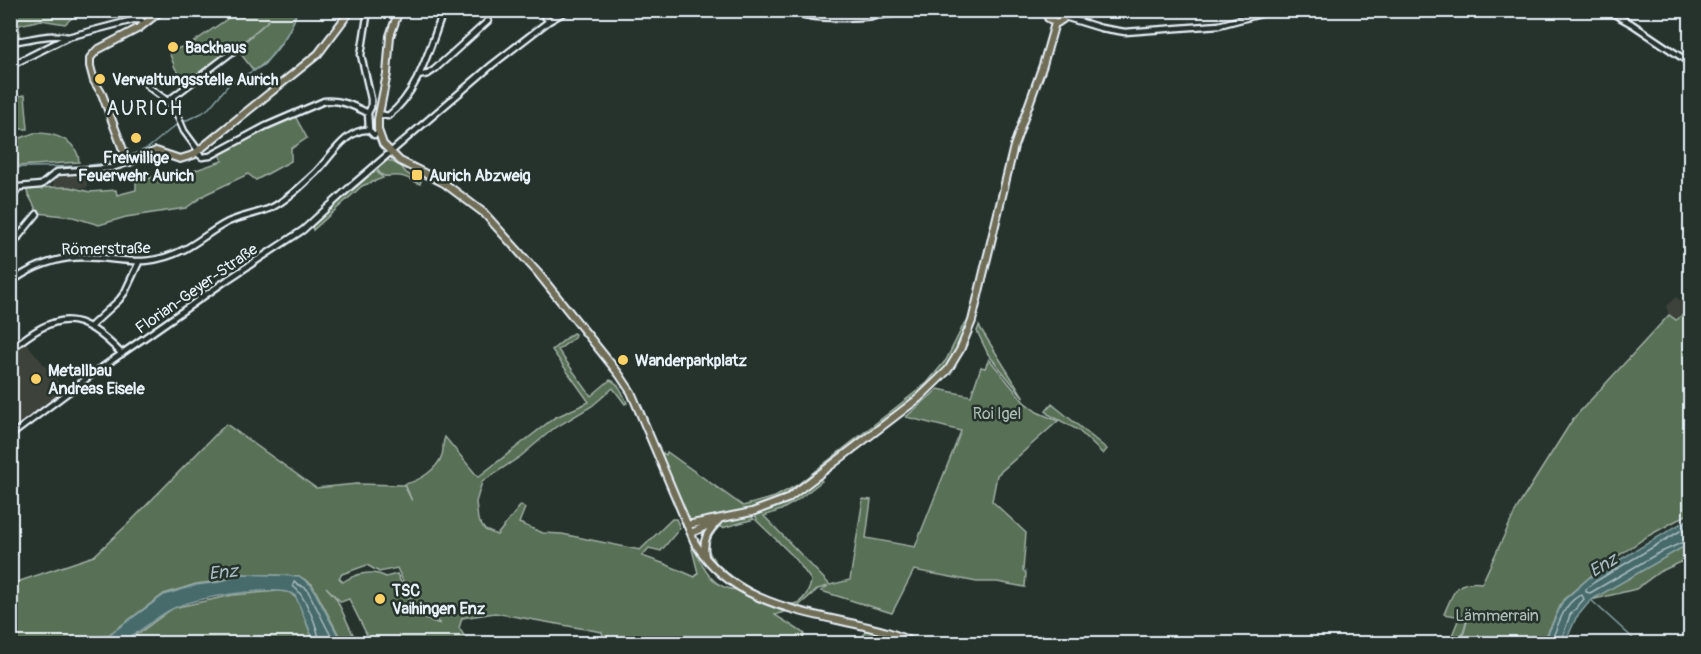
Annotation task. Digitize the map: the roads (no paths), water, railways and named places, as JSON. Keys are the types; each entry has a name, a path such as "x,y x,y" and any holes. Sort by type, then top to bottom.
{"main road":[{"path":"162,10 142,21 133,32 92,54 90,66 94,81 102,94 128,159 156,151 180,159 189,157 318,54 351,10"},
{"path":"399,10 390,36 387,74 380,114 379,134 383,144 404,164 444,183 484,213 538,273 596,346 631,392 687,525 708,561 736,586 754,595 795,611 888,632 917,644"},
{"path":"1047,11 1048,18 1055,23"},
{"path":"1055,23 1062,21 1065,14"},
{"path":"687,525 765,509 798,493 919,398 942,377 954,360 972,321 1014,146 1043,65 1055,23"},
{"path":"691,533 719,520"},
{"path":"708,561 704,549 705,539 708,531 719,520"}],"street":[{"path":"10,66 68,37 103,26 133,20 142,21 143,10"},
{"path":"172,10 192,10"},
{"path":"368,10 361,56 371,99 368,113 369,130 374,135 379,134"},
{"path":"380,114 388,116 398,109 418,76 444,10"},
{"path":"539,10 549,21"},
{"name":"Florian-Geyer-Straße","path":"10,436 211,291 303,230 476,79 549,21 568,10"},
{"path":"786,10 805,16 830,18 928,10"},
{"path":"1065,14 1106,30 1131,32 1219,25 1276,10"},
{"path":"1607,10 1690,63"},
{"path":"418,76 434,70 488,21"},
{"path":"10,42 43,36 68,37"},
{"path":"169,100 236,49"},
{"path":"142,78 155,92 169,100 202,157 210,156 266,126 324,101 346,103 368,113"},
{"name":"Römerstraße","path":"10,283 47,263 70,258 139,262 173,255 228,222 272,207 288,197 350,136 369,130"},
{"path":"10,202 19,187 41,185 57,172 111,168 128,159"},
{"path":"10,250 37,214"},
{"path":"91,326 125,292 139,262"},
{"path":"10,350 42,327 75,320 91,326 122,354"}],"water":[{"path":"1690,518 1690,543 1591,600 1576,618 1565,643 1544,643 1563,601 1589,578"},
{"path":"240,574 299,576 311,585 342,643 315,643 295,595 271,591 234,594 196,601 172,609 132,636 117,643 103,645 80,643 107,636 164,595 196,585 220,582"}],"waterway":[{"path":"129,156 148,148 176,125 202,113 230,83 264,65 286,36 297,10"},
{"path":"10,168 84,166 125,158"},
{"path":"1591,600 1637,642"}],"place":[{"name":"Backhaus","path":"173,47"},
{"name":"Verwaltungsstelle Aurich","path":"100,79"},
{"name":"Freiwillige Feuerwehr Aurich","path":"136,138"},
{"name":"Aurich Abzweig","path":"417,175"},
{"name":"Wanderparkplatz","path":"623,360"},
{"name":"Metallbau Andreas Eisele","path":"36,379"},
{"name":"TSC Vaihingen Enz","path":"380,599"}],"district":[{"name":"AURICH","path":"145,108"}],"park label":[{"name":"Roi Igel","path":"997,413"},
{"name":"Lämmerrain","path":"1497,615"}],"water label":[{"name":"Enz","path":"1603,565"},
{"name":"Enz","path":"223,572"}]}
